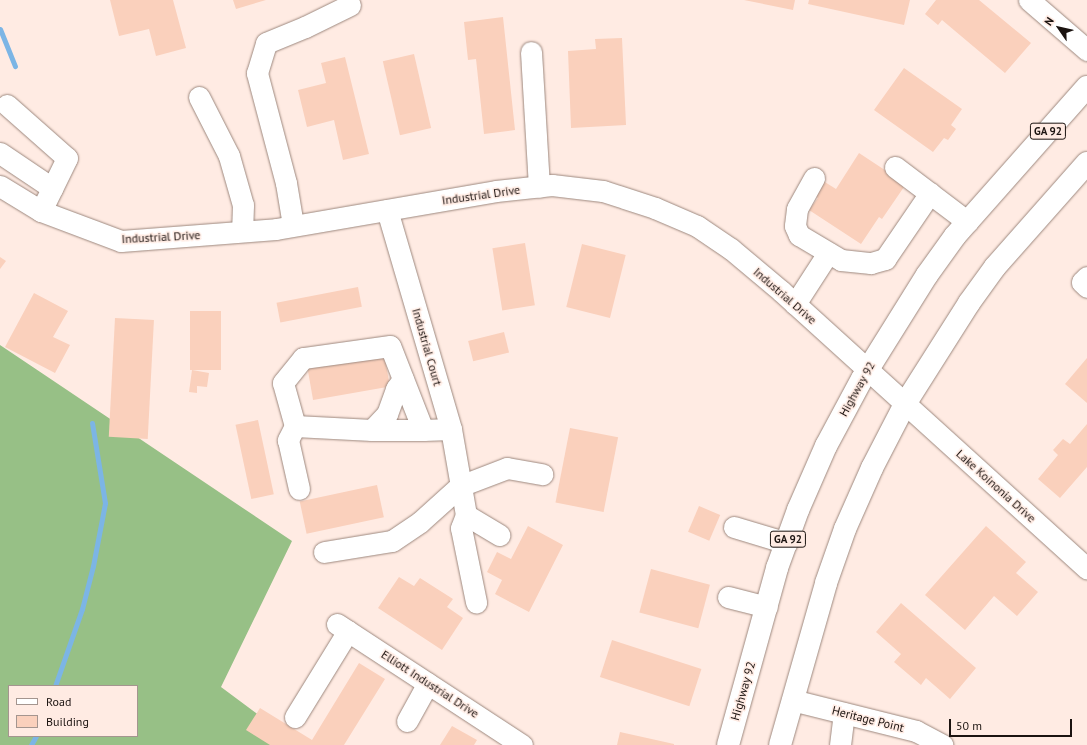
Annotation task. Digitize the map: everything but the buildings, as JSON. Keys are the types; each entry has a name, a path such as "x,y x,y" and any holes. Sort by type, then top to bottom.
{"main road":[{"name":"Highway 92","path":"728,745 786,543 798,510 826,446 867,370 927,275 955,236 1087,87"},
{"path":"780,745 826,583 845,529 872,468 905,404 960,316 995,267 1087,163"}],"street":[{"path":"1029,0 1087,50"},
{"path":"293,226 286,183 257,73 266,43 305,27 350,5"},
{"path":"531,52 539,187"},
{"path":"199,97 229,156 243,205 242,231"},
{"path":"7,105 67,158 41,211"},
{"path":"0,153 52,188"},
{"path":"895,167 968,222"},
{"path":"814,178 797,209 795,226 799,235 841,260 871,263 885,259 930,193"},
{"name":"Industrial Drive","path":"0,186 41,211 121,242 293,226 496,191 552,185 603,191 655,208 697,226 731,249 795,304 905,404"},
{"name":"Industrial Court","path":"387,210 451,429 466,515"},
{"path":"795,304 828,253"},
{"path":"1087,277 1082,282 1087,287"},
{"path":"299,489 288,440 295,426 284,383 303,358 390,346 423,430"},
{"path":"372,430 387,414 396,389 403,379"},
{"name":"Lake Koinonia Drive","path":"905,404 1087,568"},
{"path":"295,426 372,430 451,429"},
{"path":"324,552 392,541 420,522 460,486 507,468 542,474"},
{"path":"476,602 460,528 466,515 499,535"},
{"path":"734,527 786,543"},
{"path":"728,597 767,607"},
{"name":"Elliott Industrial Drive","path":"295,717 343,627 522,745"},
{"path":"407,720 428,683"},
{"name":"Heritage Point","path":"792,700 916,731 942,745"},
{"path":"840,745 844,713"}],"green space":[{"path":"0,345 292,541 221,687 299,745 0,745"}],"waterway":[{"path":"0,29 15,66"},
{"path":"55,685 82,609 93,566 105,503 92,423"},
{"path":"31,745 35,737"}]}
